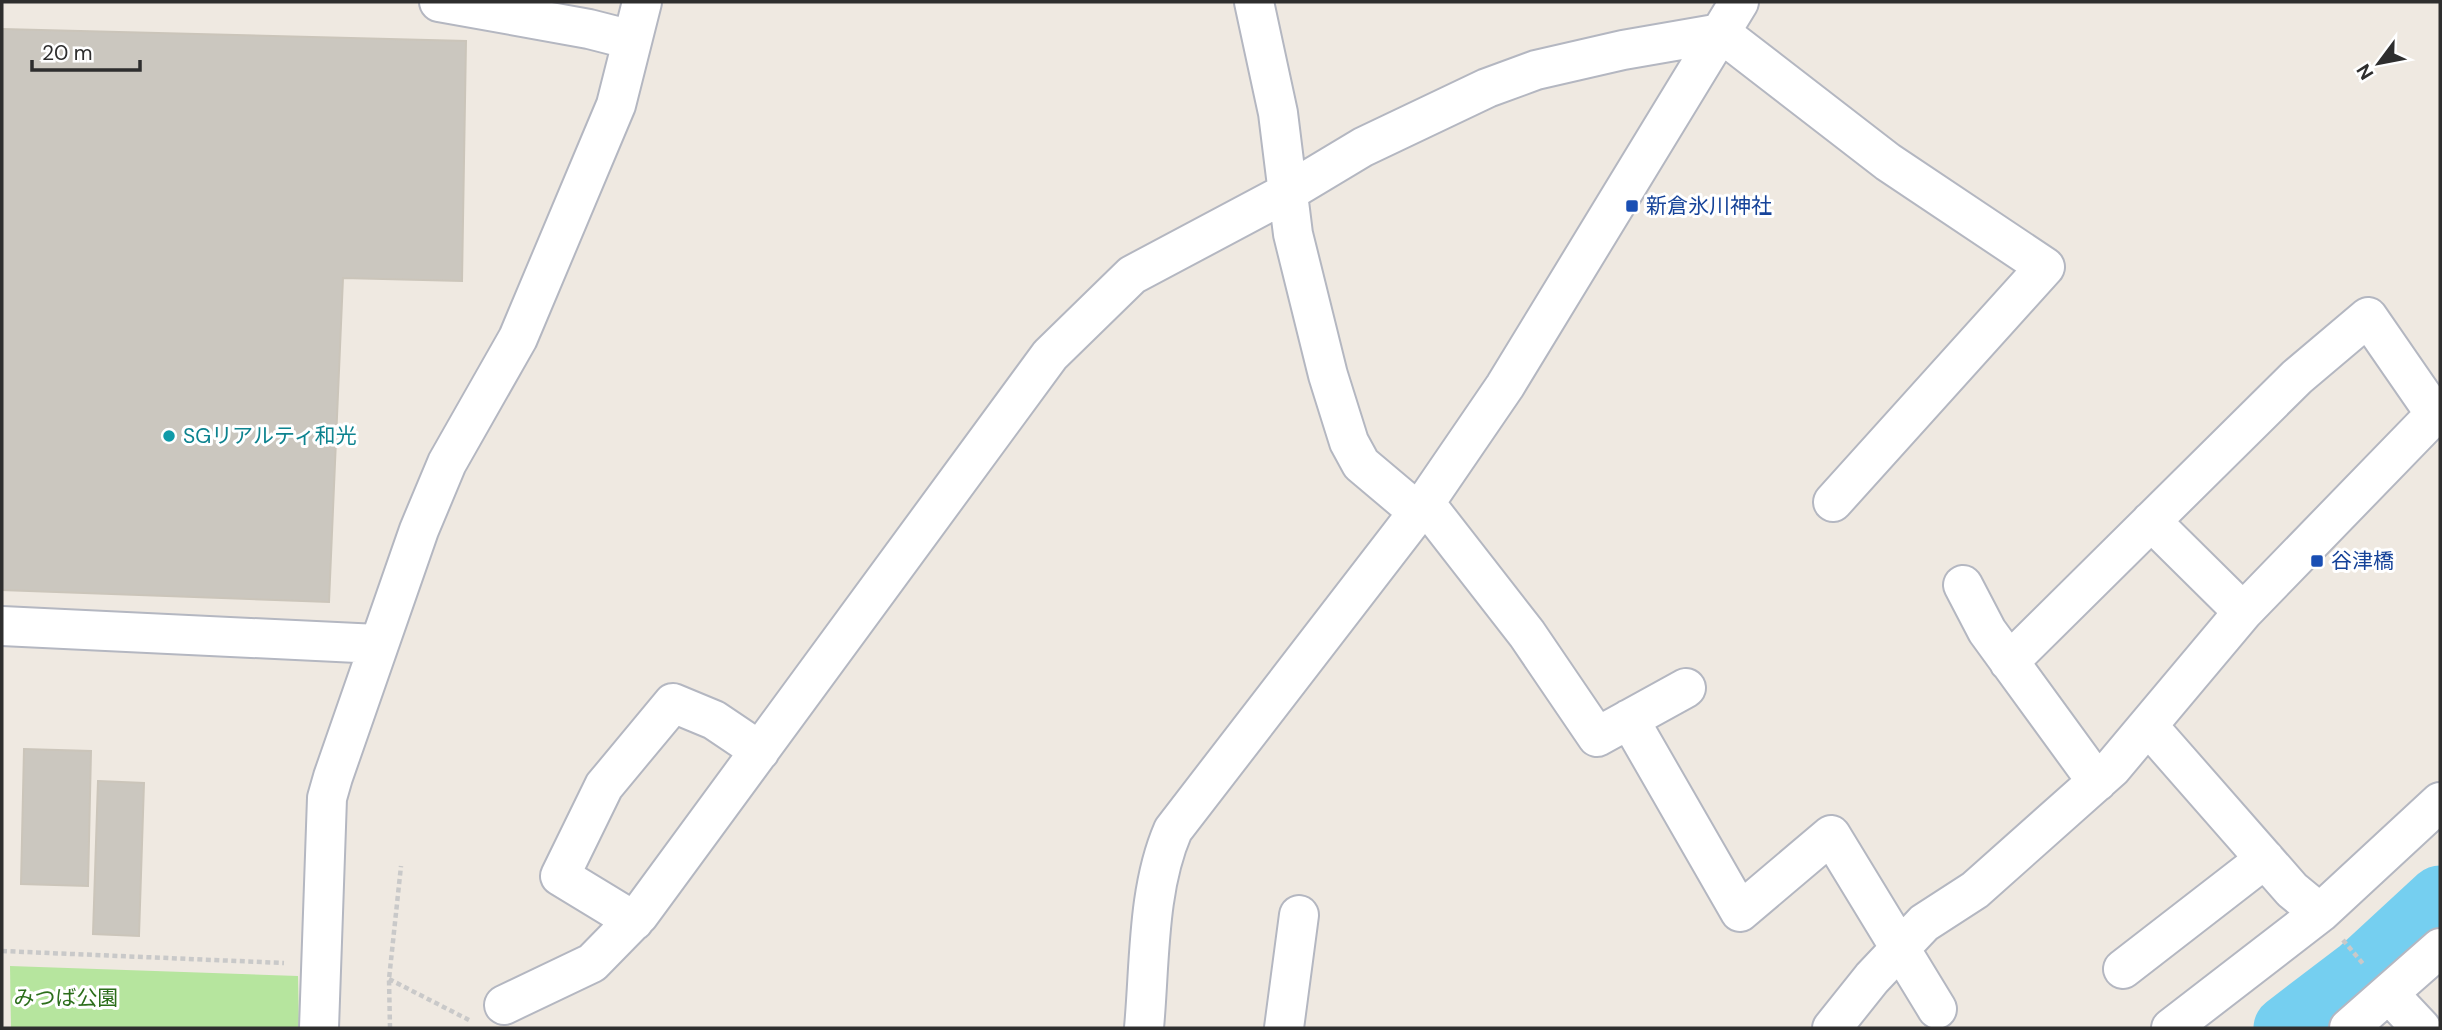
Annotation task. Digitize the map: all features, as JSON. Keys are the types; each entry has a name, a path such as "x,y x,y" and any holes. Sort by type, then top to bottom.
{"street":[{"path":"439,2 589,29 632,40"},
{"path":"319,1028 327,798 377,644 447,463 518,338 616,105 642,2"},
{"path":"1254,2 1278,113 1297,247 1328,375 1349,442 1361,464 1422,508 1527,634 1597,737 1686,688"},
{"path":"504,1005 592,963 634,921 1050,355 1132,275 1288,192 1363,146 1487,88 1536,71 1598,56 1730,17"},
{"path":"1730,17 1888,162 2045,267 1833,502"},
{"path":"1144,1028 1157,880 1163,853 1173,830 1422,508 1505,386 1730,17"},
{"path":"1836,1027 1871,978 1924,923 1975,890 2097,782 2149,727 2243,612 2437,412 2368,317 2297,377 2009,662"},
{"path":"2151,521 2243,612"},
{"path":"1964,585 1982,622 2009,662 2097,782"},
{"path":"2,626 377,644"},
{"path":"634,921 561,876 604,786 673,703 714,720 760,751"},
{"path":"1629,719 1740,912 1831,835 1902,947 1937,1009"},
{"path":"2149,727 2292,890 2320,912"},
{"path":"2171,1028 2320,912 2440,803"},
{"path":"2123,970 2265,859"},
{"path":"1284,1028 1299,915"},
{"path":"2349,1028 2390,995 2440,948"},
{"path":"2390,995 2421,1028"}],"path":[{"path":"390,1028 389,979 401,866"},
{"path":"2,951 321,965"},
{"path":"389,979 469,1020 504,1005"}],"green space":[{"name":"みつば公園","path":"10,966 298,976 299,1028 11,1028"}],"building":[{"name":"SGリアルティ和光","path":"2,29 466,41 462,281 343,278 329,602 2,590"},
{"path":"24,749 91,751 88,886 21,884"},
{"path":"98,781 144,783 139,936 93,934"}],"waterway":[{"path":"2286,1028 2362,970 2440,898"}],"place":[{"name":"新倉氷川神社","path":"1632,206"},
{"name":"SGリアルティ和光","path":"169,436"},
{"name":"谷津橋","path":"2317,561"}]}
